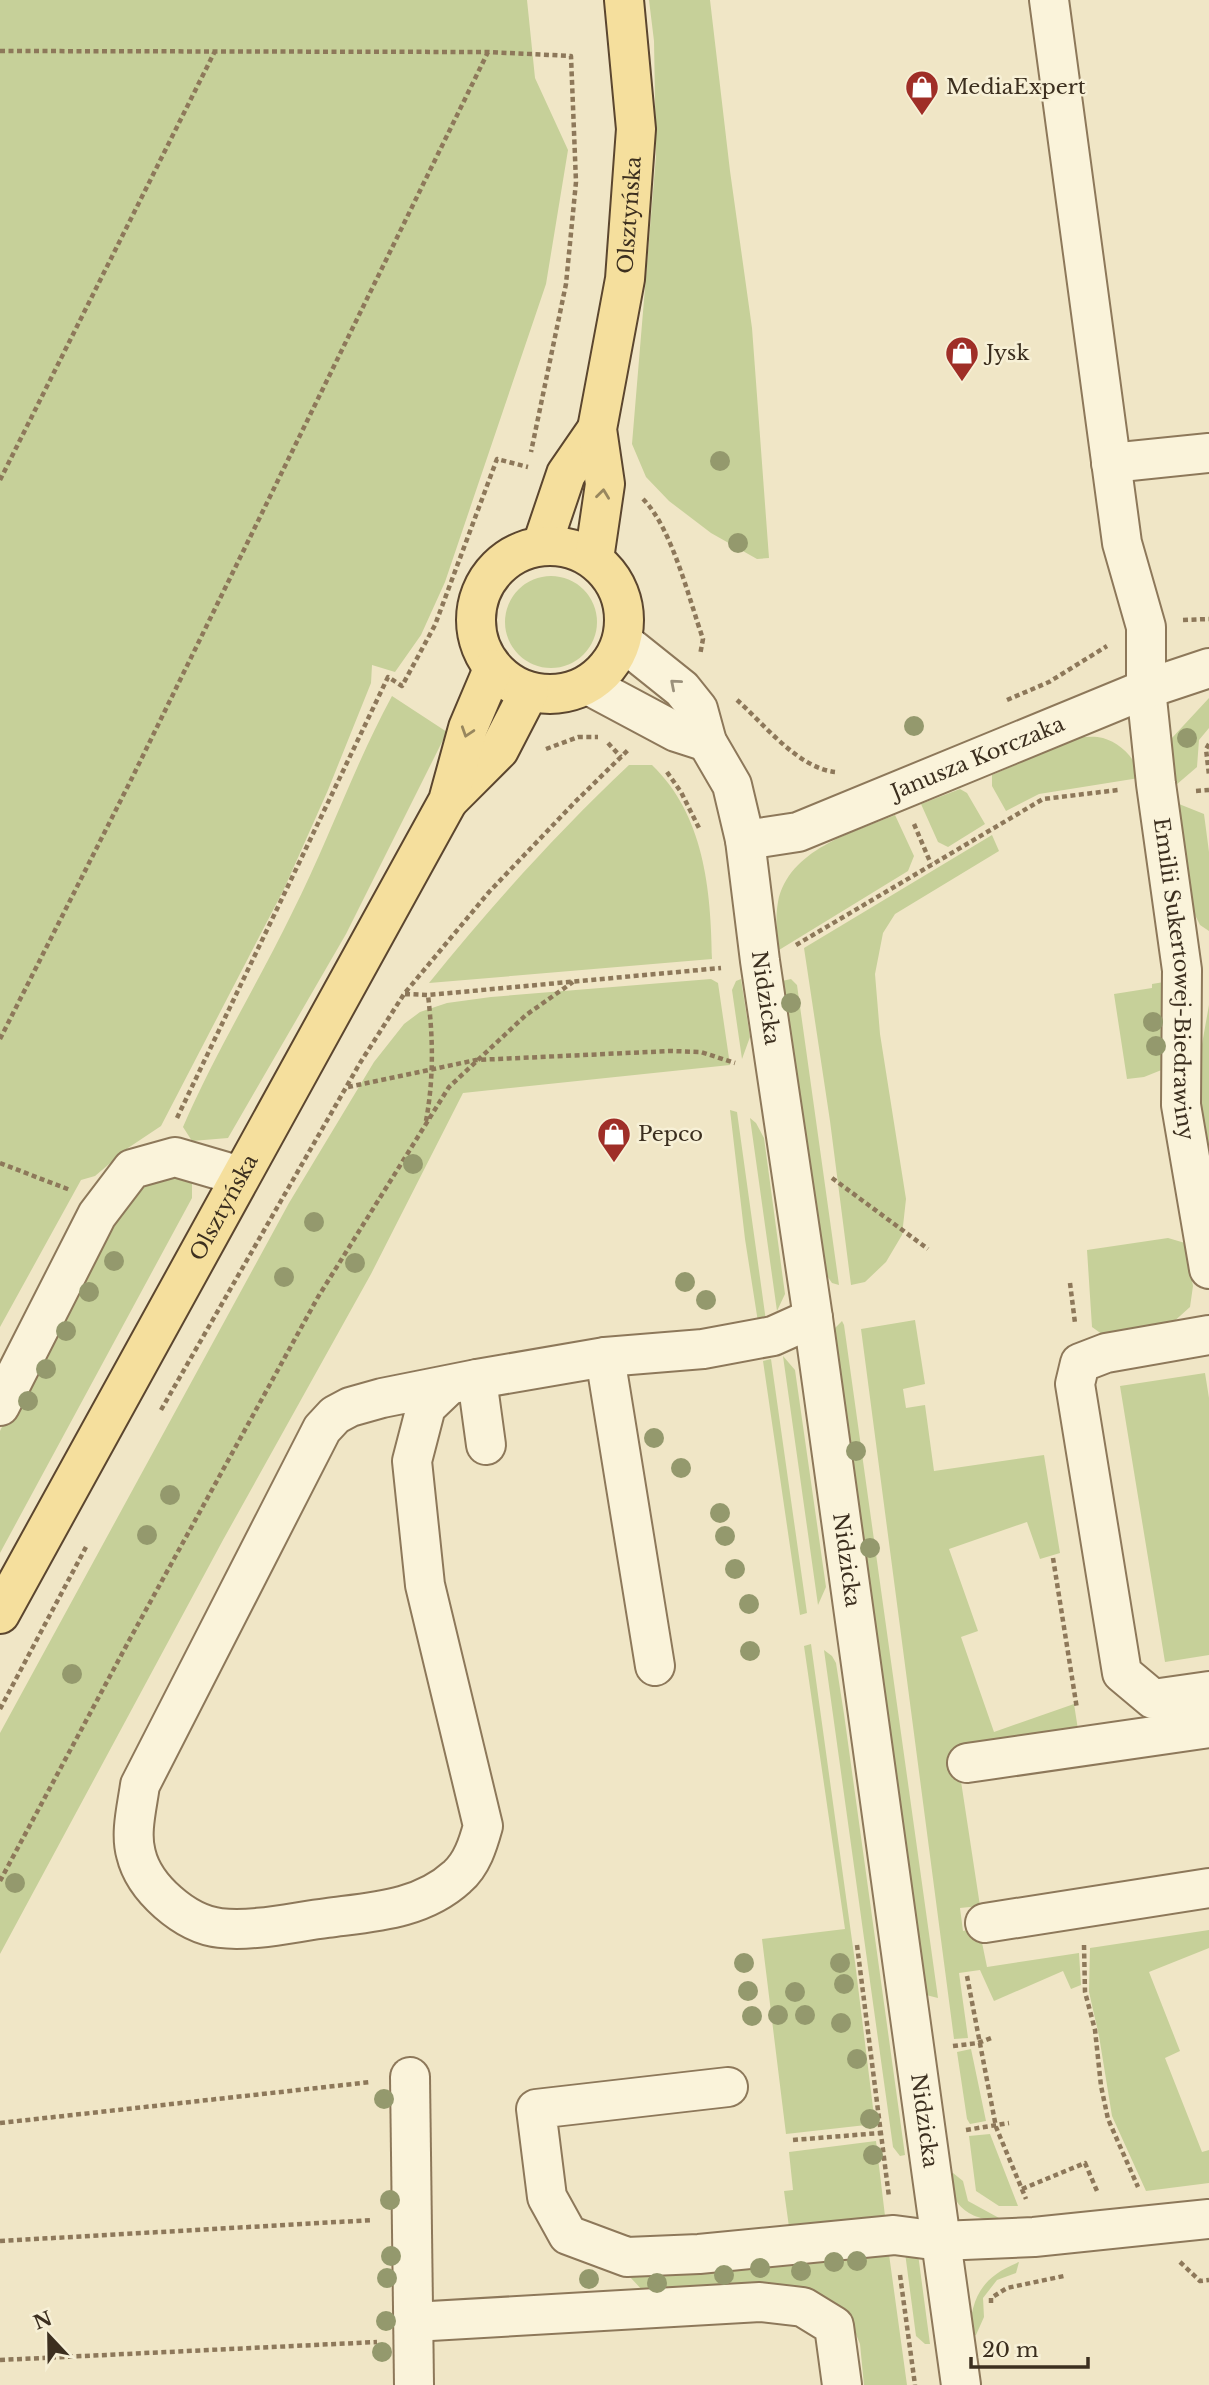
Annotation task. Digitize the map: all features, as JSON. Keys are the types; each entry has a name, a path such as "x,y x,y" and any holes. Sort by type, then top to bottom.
{"main road":[{"name":"Olsztyńska","path":"594,559 605,484 597,429 625,279 636,129 624,0"},
{"name":"Olsztyńska","path":"542,545 566,474 597,429"},
{"path":"542,545 569,547 594,559 610,575 621,596 625,618 622,641 609,666 588,685 569,692 549,695 529,692 509,683 493,669 481,650 475,627 477,604 485,582 500,564 519,551 542,545"},
{"name":"Olsztyńska","path":"0,1614 448,800 468,728 493,669"},
{"name":"Olsztyńska","path":"448,800 499,750 529,692"}],"street":[{"name":"Emilii Sukertowej-Biedrawiny","path":"1049,0 1122,543 1146,627 1146,689 1156,784 1195,968 1181,1105 1209,1269"},
{"path":"1111,463 1209,453"},
{"name":"Nidzicka","path":"622,641 682,689 698,709 707,742 732,785 745,840 961,2385"},
{"name":"Janusza Korczaka","path":"745,840 798,832 1146,689 1209,668"},
{"path":"588,685 677,732 707,742"},
{"path":"0,1406 97,1215 132,1169 175,1157 240,1176"},
{"path":"463,1382 426,1407 412,1461 425,1585 483,1826 477,1849 458,1877 430,1896 399,1908 253,1927 220,1928 197,1921 167,1900 142,1872 135,1852 134,1836 140,1785 322,1429 335,1415 364,1402 463,1382 605,1357 703,1349 773,1336 813,1318"},
{"path":"1209,1335 1106,1353 1080,1363 1075,1384 1122,1673 1153,1699 1209,1691"},
{"path":"605,1357 656,1666"},
{"path":"463,1382 486,1445"},
{"path":"967,1763 1209,1728"},
{"path":"985,1923 1209,1888"},
{"path":"410,2077 414,2385"},
{"path":"728,2087 536,2109 547,2197 568,2235 627,2257 699,2254 894,2235 940,2241 1034,2237 1209,2219"},
{"path":"413,2331 760,2302 803,2307 834,2326 842,2385"}],"path":[{"path":"0,51 488,52 571,56 576,182 567,271 530,453"},
{"path":"0,480 215,51"},
{"path":"0,1038 132,778 488,52"},
{"path":"175,1157 167,1138 388,677 402,686 435,625 496,459 541,469"},
{"path":"635,496 644,499 659,521 670,547 703,639 698,664"},
{"path":"1001,702 1049,682 1100,652 1119,636 1172,620 1209,619"},
{"path":"727,691 807,764 822,771 836,772 847,768"},
{"path":"541,751 578,737 589,736 610,744 621,757"},
{"path":"157,1417 347,1087 404,994 489,892 637,743"},
{"path":"1209,744 1206,749 1209,775"},
{"path":"661,767 681,792 701,835"},
{"path":"760,961 797,956 795,945 1043,799 1156,784"},
{"path":"720,954 723,981"},
{"path":"404,994 428,995 722,968"},
{"path":"0,1881 318,1297 449,1087 526,1015 573,982"},
{"path":"425,1125 432,1092 433,1069 428,995"},
{"path":"733,1050 736,1074"},
{"path":"347,1087 476,1060 670,1051 701,1052 735,1063"},
{"path":"0,1163 107,1203"},
{"path":"830,1188 828,1175 928,1249"},
{"path":"0,1709 91,1537"},
{"path":"1083,1908 1085,1992 1095,2030 1101,2086 1108,2119 1142,2197"},
{"path":"855,1934 915,2385"},
{"path":"967,1976 996,2127 1030,2210"},
{"path":"949,2047 978,2043 994,2037"},
{"path":"0,2123 410,2077"},
{"path":"961,2131 1009,2123"},
{"path":"793,2140 880,2133"},
{"path":"1022,2189 1085,2163 1101,2202"},
{"path":"0,2241 412,2217"},
{"path":"1168,2262 1182,2261 1200,2281 1209,2280"},
{"path":"992,2312 991,2298 1007,2288 1076,2273"},
{"path":"0,2360 413,2331"}],"green space":[{"path":"0,0 527,0 535,78 568,150 546,284 445,582 421,635 395,672 372,665 371,683 284,889 161,1126 128,1148 95,1176 81,1180 0,1327"},
{"path":"649,0 710,0 752,328 769,558 757,559 711,533 669,501 646,477 632,444 656,156 654,41"},
{"path":"551,576 569,579 584,589 594,604 597,622 594,640 584,655 569,665 551,668 533,665 518,655 508,640 505,622 508,604 518,589 533,579"},
{"path":"392,696 447,732 346,934 228,1138 192,1141 183,1127 279,940 365,749"},
{"path":"1209,698 1209,728 1199,740 1197,767 1176,785 1171,739"},
{"path":"1080,737 1100,737 1116,744 1132,758 1139,778 1039,794 1006,811 992,786 992,775"},
{"path":"629,765 652,765 669,785 694,830 710,906 712,959 429,983 525,871"},
{"path":"960,789 967,793 985,824 948,847 938,842 921,804"},
{"path":"1179,804 1204,814 1209,852 1209,931 1200,925 1190,905"},
{"path":"895,815 914,856 908,871 779,950 776,920 778,902 784,884 795,869 824,845"},
{"path":"992,835 999,851 895,914 883,933 875,974 880,1034 906,1199 902,1235 886,1262 865,1282 851,1285 804,948"},
{"path":"711,979 718,983 730,1065 463,1093 371,1274 223,1540 0,1954 0,1733 289,1203 374,1062 404,1024 420,1012 447,1003"},
{"path":"741,979 750,1037 742,1059 732,990 736,981"},
{"path":"791,979 797,985 839,1285 832,1283 823,1270 782,981"},
{"path":"1164,982 1164,1069 1144,1077 1127,1079 1114,994 1152,988 1152,984"},
{"path":"1209,1005 1209,1175 1200,1127 1199,1061"},
{"path":"730,1110 737,1112 766,1321 758,1322"},
{"path":"750,1118 764,1138 785,1294 777,1311"},
{"path":"174,1169 192,1182 192,1198 0,1553 0,1431 43,1341 104,1243 129,1197 151,1176"},
{"path":"1168,1238 1185,1243 1193,1286 1190,1307 1170,1325 1106,1337 1092,1327 1087,1250"},
{"path":"915,1320 925,1384 903,1389 906,1408 925,1405 934,1471 1044,1455 1060,1553 1040,1559 1027,1522 949,1549 978,1631 961,1637 994,1732 1074,1704 1079,1736 957,1755 980,1906 960,1908 963,1931 979,1928 987,1967 1079,1953 1081,1985 1071,1989 1063,1971 994,2001 980,1970 959,1973 968,2038 954,2039 861,1329"},
{"path":"842,1321 938,1998 922,1994 832,1337 835,1328"},
{"path":"783,1356 795,1370 826,1587 818,1605"},
{"path":"771,1359 807,1613 800,1615 763,1361"},
{"path":"1205,1373 1209,1398 1209,1655 1165,1662 1120,1386"},
{"path":"811,1644 875,2124 786,2134 762,1939 845,1929 804,1646"},
{"path":"824,1650 836,1663 844,1714 905,2155 900,2156 893,2147"},
{"path":"1209,1930 1209,1948 1149,1972 1180,2051 1165,2058 1202,2152 1209,2150 1209,2183 1146,2191 1112,2116 1089,1992 1090,1948"},
{"path":"971,2049 986,2121 970,2124 957,2052"},
{"path":"990,2134 1018,2206 999,2206 976,2191 969,2136"},
{"path":"876,2141 885,2216 789,2227 784,2191 793,2190 789,2152"},
{"path":"953,2173 963,2181 968,2201 999,2218 1018,2218 1020,2223 994,2221 972,2215 963,2209 951,2189 949,2174"},
{"path":"904,2245 918,2254 930,2344 925,2344 916,2336"},
{"path":"888,2247 907,2385 864,2385 860,2344 851,2322 820,2294 780,2286 644,2292 630,2277"},
{"path":"1019,2262 1016,2273 997,2280 983,2298 984,2317 976,2335 969,2338 972,2311 981,2291 995,2275"}],"place":[{"name":"MediaExpert","path":"922,117"},
{"name":"Jysk","path":"962,383"},
{"name":"Pepco","path":"614,1164"}]}
